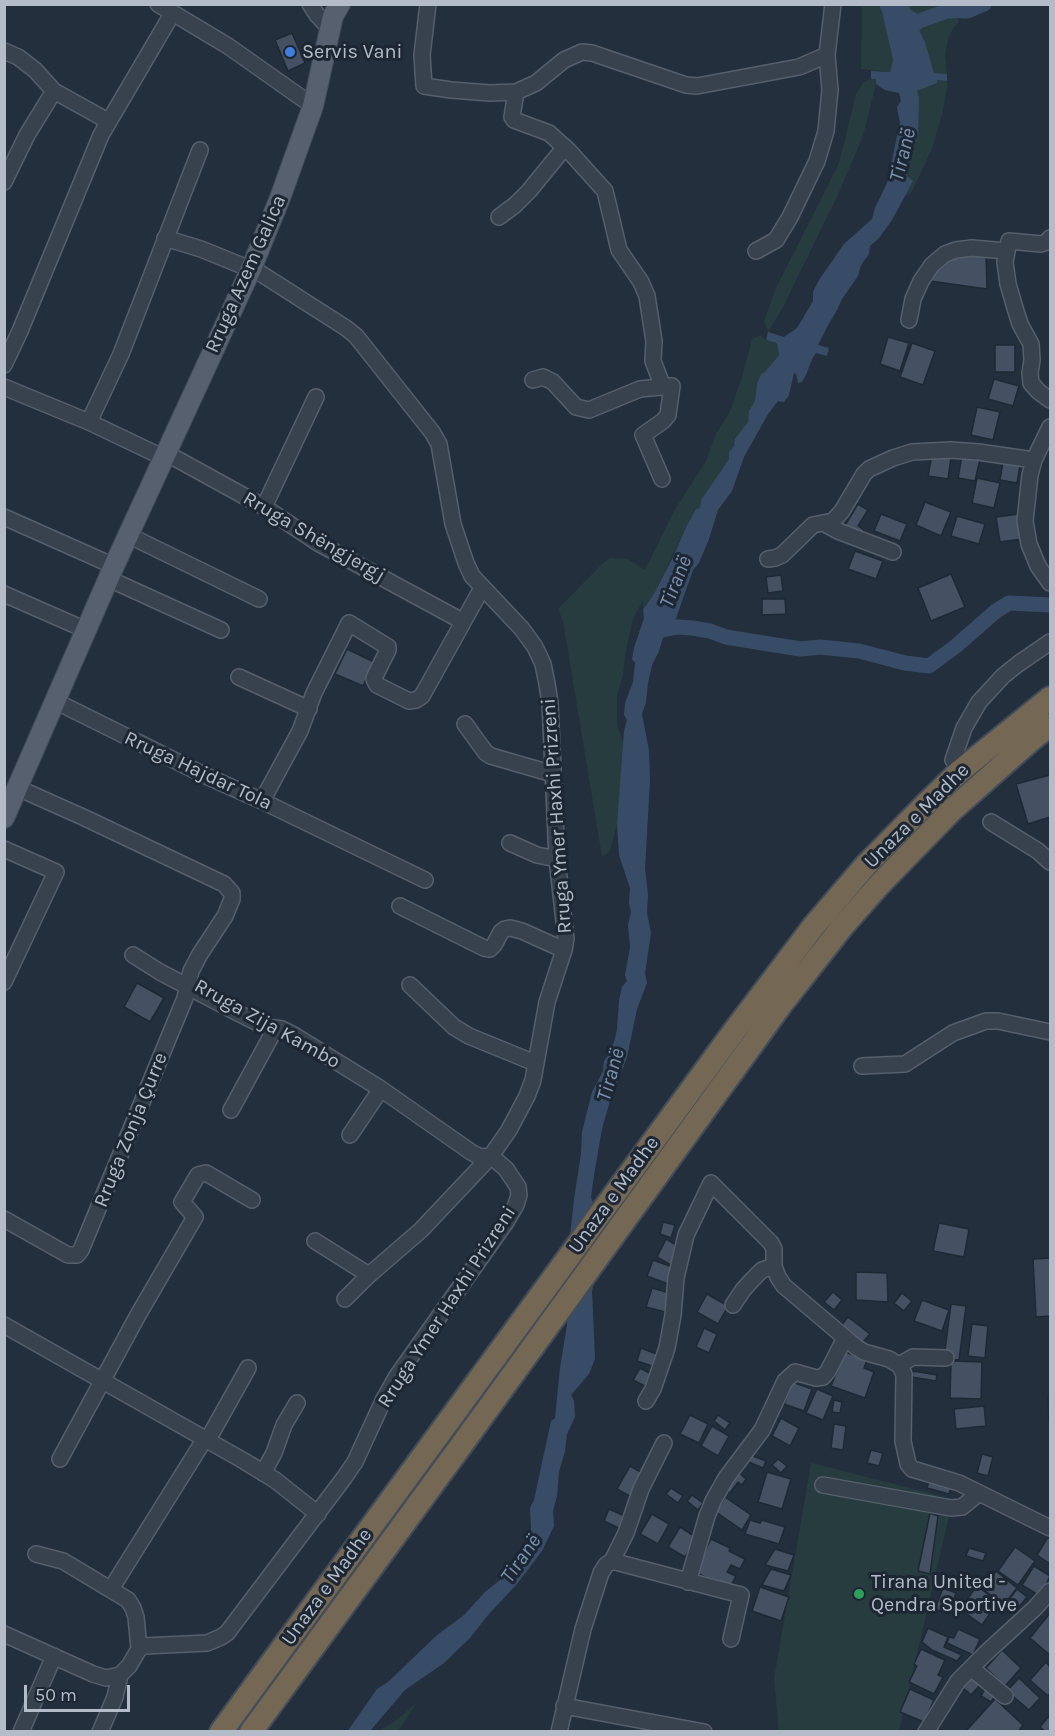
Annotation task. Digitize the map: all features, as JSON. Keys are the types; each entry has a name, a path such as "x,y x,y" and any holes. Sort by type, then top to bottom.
{"highway":[{"path":"866,865 889,827 912,802 1027,701 1050,684"},
{"name":"Unaza e Madhe","path":"221,1731 759,997 820,919 866,865 960,771 1050,698"},
{"name":"Unaza e Madhe","path":"251,1731 811,966 887,876 952,810 1050,725"},
{"path":"887,876 912,863 965,812 1050,741"}],"main road":[{"name":"Rruga Azem Galica","path":"5,816 128,536 251,268 280,198 312,106 333,16 340,4"}],"street":[{"path":"158,4 228,46 312,106"},
{"path":"310,4 330,29"},
{"path":"428,4 422,55 424,86 468,92 516,92 536,83 564,60 582,52 592,53 686,85 698,86 799,67 827,55"},
{"path":"756,251 776,240 790,217 817,160 826,131 831,90 827,55 833,4"},
{"path":"4,365 108,121 172,14"},
{"path":"4,51 18,57 35,70 54,91 108,121"},
{"path":"4,182 27,135 54,91"},
{"path":"516,92 512,117 514,120 549,133 605,191 619,250 641,282 647,296 654,341 653,361 663,387"},
{"path":"499,217 529,191 565,147"},
{"path":"89,422 121,354 200,150"},
{"name":"Rruga Ymer Haxhi Prizreni","path":"139,1648 207,1642 227,1633 355,1462 382,1401 397,1376 501,1230 516,1205 519,1196 518,1187 506,1169 491,1156 528,1096 547,1002 566,939 557,859 550,703 543,664 535,647 522,629 472,576 453,524 440,444 356,336 346,328 251,268 165,238"},
{"path":"1050,238 1041,244 1009,241 1005,262 1008,284 1020,324 1031,344 1031,383 1050,400"},
{"path":"909,320 913,299 921,281 932,265 945,254 956,250 972,249 1006,251"},
{"path":"533,380 543,377 553,382 576,407 589,410 640,389 672,386 668,415 643,435 662,479"},
{"name":"Rruga Shëngjergj","path":"4,387 89,422 156,454 175,458 204,472 264,507 318,543 462,621"},
{"path":"264,507 316,397"},
{"path":"1050,427 1034,460 1026,500 1026,532 1029,544 1038,566 1050,583"},
{"path":"768,559 782,555 813,525 825,524 838,516 864,474 869,469 893,458 912,452 951,450 1034,460"},
{"path":"4,517 221,630"},
{"path":"825,524 893,552"},
{"path":"128,536 259,599"},
{"path":"262,801 300,731 314,693 349,623 388,647 374,679 377,685 412,701 422,696 482,588"},
{"path":"4,594 86,630"},
{"path":"953,760 964,728 979,702 1018,663 1050,642"},
{"path":"239,677 309,709"},
{"name":"Rruga Hajdar Tola","path":"55,701 425,880"},
{"path":"465,724 490,756 553,774"},
{"name":"Rruga Zija Kambo","path":"18,788 132,840 229,888 232,899 225,916 191,971 188,986 267,1027 282,1029 292,1034 381,1089 471,1152 480,1156 491,1156"},
{"path":"991,822 1038,851 1050,862"},
{"path":"510,843 537,855 557,859"},
{"path":"4,849 56,872 4,982"},
{"path":"400,906 484,948 490,949 501,933 510,928 564,950"},
{"path":"133,955 188,986"},
{"path":"410,985 441,1017 469,1036 535,1063"},
{"name":"Rruga Zonja Çurre","path":"4,1219 68,1255 76,1255 81,1250 188,986"},
{"path":"862,1066 906,1064 953,1033 986,1021 998,1021 1050,1032"},
{"path":"231,1110 275,1029"},
{"path":"350,1135 381,1089"},
{"path":"345,1299 421,1230 491,1156"},
{"path":"60,1459 138,1315 195,1217 182,1202 198,1175 206,1173 252,1200"},
{"path":"645,1401 653,1389 667,1348 676,1278 686,1235 711,1183 771,1243 774,1249 774,1266 784,1286 864,1352 889,1359 899,1365 904,1374 903,1441 908,1464 912,1469 949,1480 1047,1523"},
{"path":"315,1241 369,1275"},
{"path":"733,1305 743,1290 762,1270 774,1266"},
{"path":"4,1325 263,1473 318,1514"},
{"path":"688,1582 713,1501 726,1478 762,1430 785,1381 795,1372 816,1378 823,1377 845,1338"},
{"path":"899,1365 913,1357 946,1358"},
{"path":"111,1589 211,1434 248,1368"},
{"path":"263,1473 274,1453 284,1425 297,1403"},
{"path":"559,1731 590,1604 606,1564 612,1561 626,1533 641,1489 664,1443"},
{"path":"823,1485 951,1508 962,1507 979,1493"},
{"path":"36,1554 63,1561 128,1600 133,1608 138,1628 139,1648 129,1666 120,1675 115,1697 100,1731"},
{"path":"612,1561 741,1595 731,1639"},
{"path":"926,1731 948,1695 970,1668 1035,1608 1050,1591"},
{"path":"4,1634 93,1674 106,1678 120,1675"},
{"path":"21,1731 54,1656"},
{"path":"970,1668 1005,1696"},
{"path":"564,1706 704,1731"}],"green space":[{"path":"862,5 879,5 882,12 893,60 890,72 861,69"},
{"path":"909,5 948,5 955,11 959,22 948,39 945,55 947,74 934,73 919,27 925,22 921,16 911,10"},
{"path":"876,79 876,84 863,136 837,197 782,309 768,332 764,321 776,288 839,163 856,94 864,82"},
{"path":"937,80 947,81 942,115 932,149 911,193 903,197 912,181 906,172 917,91 936,83"},
{"path":"761,335 766,340 777,343 779,354 757,384 755,401 749,411 748,422 729,452 729,459 701,500 700,508 696,509 687,525 655,592 643,610 643,600 633,619 617,696 617,725 624,745 617,824 610,851 602,857 563,621 558,609 610,558 628,559 645,570 674,511 706,461 716,434 730,411 752,339"},
{"name":"Tirana United - Qendra Sportive","path":"811,1463 953,1499 899,1731 779,1732 774,1679"},
{"path":"417,1703 398,1731 379,1731 395,1721"}],"water":[{"name":"Tiranë","path":"879,5 909,5 911,10 921,16 925,23 919,27 920,32 934,73 947,74 947,81 937,80 937,83 917,91 919,98 918,134 906,172 913,181 892,220 870,246 869,254 861,265 858,276 842,299 818,345 829,348 827,356 816,353 802,382 798,383 794,373 789,395 784,402 778,401 768,414 744,457 732,491 718,510 709,539 699,563 693,570 675,621 665,631 648,683 642,714 649,751 650,781 645,868 647,913 651,933 645,973 647,983 637,1009 627,1057 602,1129 594,1175 591,1197 603,1232 592,1291 595,1359 589,1374 571,1395 574,1401 575,1417 567,1434 559,1472 553,1511 554,1526 542,1551 470,1638 444,1663 405,1690 370,1731 347,1732 377,1689 388,1682 436,1636 464,1615 485,1592 500,1580 530,1543 530,1508 534,1500 551,1421 555,1418 567,1325 573,1237 570,1236 582,1132 592,1092 615,1039 619,1000 622,987 627,981 625,975 630,947 628,925 631,912 630,888 619,855 617,824 624,731 627,720 624,715 625,703 633,682 634,648 644,618 643,610 655,592 687,525 696,509 700,508 701,500 729,459 729,452 734,446 735,439 748,422 749,411 755,401 761,374 779,355 777,343 766,340 768,332 784,337 797,328 813,301 813,292 819,280 844,244 872,219 887,183 900,123 897,107 901,101 899,93 885,90 876,84 876,79 871,79 871,71 890,72 893,60"}],"building":[{"name":"Servis Vani","path":"292,33 305,63 288,71 275,40"},
{"path":"955,252 986,253 987,289 930,281 934,266"},
{"path":"888,337 909,343 900,371 880,364"},
{"path":"912,343 935,351 923,385 900,377"},
{"path":"995,345 1015,345 1015,372 995,372"},
{"path":"994,379 1019,386 1013,406 988,399"},
{"path":"977,407 1000,412 993,440 971,435"},
{"path":"932,454 951,457 948,479 928,476"},
{"path":"962,456 980,459 975,481 958,478"},
{"path":"1003,462 1020,465 1017,483 1000,480"},
{"path":"977,478 1000,483 994,508 972,503"},
{"path":"925,502 951,512 941,536 916,525"},
{"path":"858,504 868,510 858,526 864,530 860,536 844,527"},
{"path":"881,514 907,524 900,541 874,531"},
{"path":"1019,514 1023,539 1000,542 996,517"},
{"path":"957,516 985,524 979,544 951,536"},
{"path":"855,551 883,561 876,579 848,569"},
{"path":"951,574 965,607 931,621 918,588"},
{"path":"781,575 783,591 768,593 766,577"},
{"path":"762,599 785,599 786,614 762,615"},
{"path":"347,649 374,662 363,686 335,674"},
{"path":"1050,775 1050,817 1028,824 1016,784"},
{"path":"137,983 164,998 150,1022 124,1007"},
{"path":"663,1222 675,1225 671,1238 660,1234"},
{"path":"939,1223 969,1229 964,1257 933,1251"},
{"path":"666,1239 680,1247 671,1265 657,1257"},
{"path":"1050,1258 1050,1316 1036,1317 1033,1259"},
{"path":"653,1260 675,1268 668,1284 647,1276"},
{"path":"856,1272 887,1273 888,1302 856,1300"},
{"path":"652,1288 670,1293 665,1312 646,1307"},
{"path":"833,1292 842,1300 834,1310 824,1302"},
{"path":"902,1293 912,1301 904,1311 894,1303"},
{"path":"707,1294 728,1306 718,1324 697,1312"},
{"path":"922,1300 949,1310 942,1331 914,1321"},
{"path":"951,1304 966,1306 959,1360 944,1358"},
{"path":"848,1317 870,1334 862,1343 841,1326"},
{"path":"972,1324 988,1326 985,1358 968,1356"},
{"path":"704,1328 717,1334 709,1353 696,1347"},
{"path":"641,1348 659,1355 655,1367 637,1361"},
{"path":"845,1352 867,1360 864,1368 874,1372 865,1398 831,1386"},
{"path":"951,1361 982,1362 981,1399 950,1398"},
{"path":"640,1368 653,1375 647,1387 633,1380"},
{"path":"913,1371 937,1375 936,1381 912,1377"},
{"path":"792,1382 812,1389 804,1411 784,1404"},
{"path":"817,1389 833,1396 823,1420 806,1413"},
{"path":"1048,1397 1050,1397 1050,1422 1049,1422"},
{"path":"834,1400 842,1402 840,1413 832,1412"},
{"path":"984,1406 986,1426 956,1429 954,1409"},
{"path":"690,1415 708,1424 699,1443 680,1434"},
{"path":"718,1415 730,1423 725,1430 714,1421"},
{"path":"781,1418 799,1428 790,1446 772,1436"},
{"path":"834,1424 846,1426 843,1450 831,1448"},
{"path":"712,1426 729,1436 718,1456 701,1446"},
{"path":"871,1450 883,1453 879,1466 867,1463"},
{"path":"748,1454 766,1461 763,1468 746,1461"},
{"path":"982,1454 993,1457 988,1476 977,1473"},
{"path":"778,1459 787,1466 781,1473 772,1465"},
{"path":"630,1466 646,1475 633,1498 617,1489"},
{"path":"737,1471 746,1479 742,1485 738,1482 730,1493 724,1488"},
{"path":"767,1472 791,1479 782,1509 758,1502"},
{"path":"930,1478 952,1484 949,1494 927,1488"},
{"path":"671,1488 683,1496 678,1503 666,1494"},
{"path":"692,1495 703,1503 698,1510 687,1501"},
{"path":"725,1497 751,1515 742,1530 716,1512"},
{"path":"609,1509 629,1518 623,1530 604,1521"},
{"path":"930,1513 938,1516 930,1574 918,1571"},
{"path":"652,1514 669,1524 658,1544 640,1534"},
{"path":"750,1520 760,1523 762,1520 785,1527 779,1544 745,1534"},
{"path":"680,1527 697,1538 685,1557 668,1547"},
{"path":"1048,1537 1050,1539 1050,1564 1037,1555"},
{"path":"711,1539 730,1548 729,1551 745,1559 740,1569 731,1565 727,1572 736,1576 729,1589 695,1572"},
{"path":"1015,1547 1035,1561 1018,1585 998,1571"},
{"path":"969,1548 986,1553 983,1561 966,1556"},
{"path":"775,1549 794,1555 788,1571 765,1565"},
{"path":"1034,1566 1050,1576 1040,1596 1022,1585"},
{"path":"771,1569 791,1575 784,1591 762,1585"},
{"path":"996,1571 1017,1588 1002,1604 983,1589"},
{"path":"977,1586 998,1602 982,1625 960,1609"},
{"path":"760,1587 789,1597 781,1621 752,1611"},
{"path":"943,1588 956,1593 949,1614 935,1609"},
{"path":"1017,1589 1027,1597 1014,1613 1004,1606"},
{"path":"1050,1613 1050,1655 1030,1638"},
{"path":"928,1628 948,1637 944,1647 962,1655 957,1661 932,1650 922,1642"},
{"path":"958,1629 980,1639 973,1655 947,1643 949,1637 954,1638"},
{"path":"921,1649 945,1660 938,1675 943,1677 934,1694 909,1682 917,1666 914,1664"},
{"path":"1002,1650 1021,1668 1005,1686 986,1668"},
{"path":"1046,1662 1050,1667 1048,1696 1030,1680"},
{"path":"971,1676 980,1685 971,1695 962,1687"},
{"path":"1019,1678 1040,1698 1029,1710 1007,1691"},
{"path":"910,1689 934,1700 924,1722 900,1712"},
{"path":"985,1689 995,1695 991,1702 981,1696"},
{"path":"995,1699 1023,1725 1018,1732 967,1732 966,1731"},
{"path":"1050,1715 1050,1732 1046,1732 1040,1727"}],"waterway":[{"path":"962,11 968,11 984,4"},
{"path":"906,30 919,21 947,11 955,11"},
{"path":"658,631 677,627 692,628 726,637 801,649 820,647 859,651 905,663 929,666 1009,603 1050,605"}],"place":[{"name":"Servis Vani","path":"290,52"},
{"name":"Tirana United - Qendra Sportive","path":"859,1594"}]}
